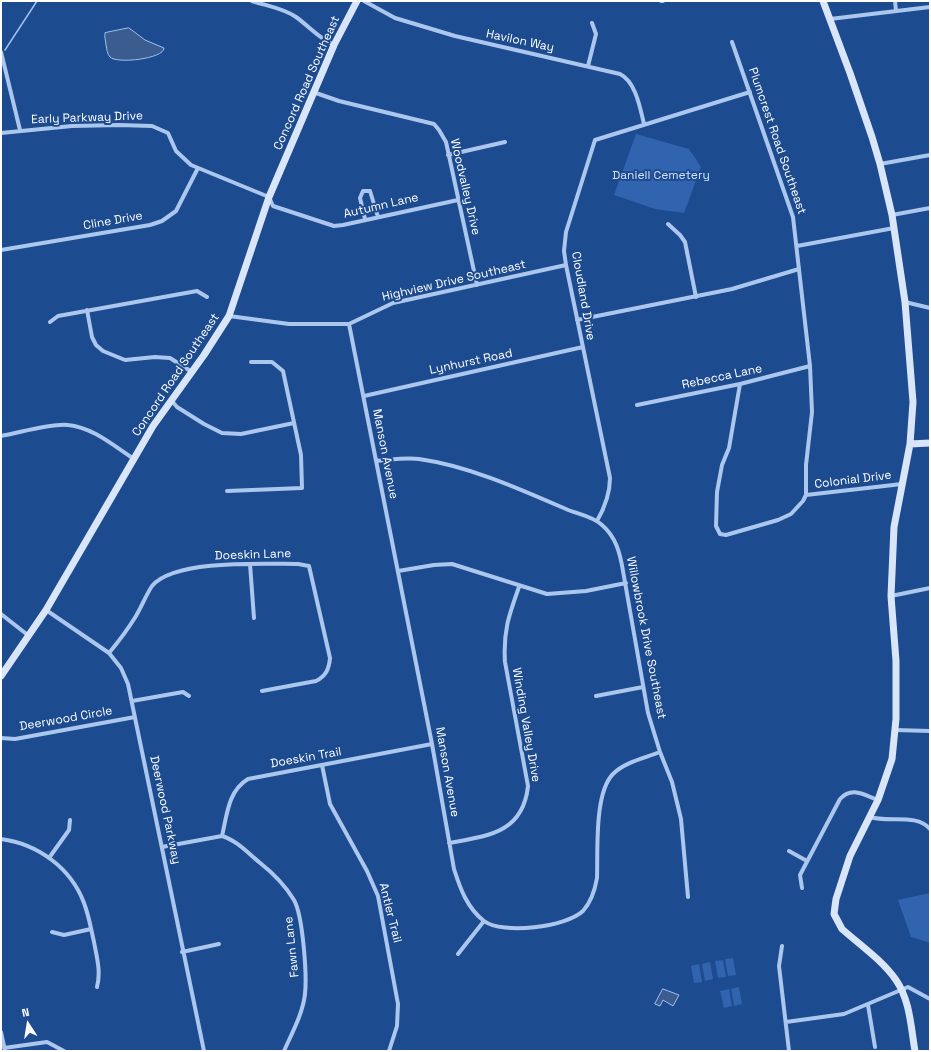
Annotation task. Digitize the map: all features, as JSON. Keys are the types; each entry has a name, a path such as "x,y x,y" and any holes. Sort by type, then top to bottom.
{"street":[{"path":"252,1 289,13 298,18 314,34 334,45"},
{"name":"Concord Road Southeast","path":"1,676 46,610 134,459 171,400 230,316 269,197 334,45 357,1"},
{"name":"Havilon Way","path":"364,1 395,18 414,25 455,36 620,74 626,77 634,91 644,124"},
{"path":"823,1 853,80 880,164 892,215 905,302 913,402 910,444 894,527 891,596 896,661 895,730 892,759 878,800 845,869 836,899 834,914 842,929 888,971 901,990 910,1021 915,1051"},
{"path":"896,1 896,11"},
{"path":"830,19 930,7"},
{"path":"588,66 596,34 592,23"},
{"name":"Plumcrest Road Southeast","path":"732,42 793,217 810,366 812,412 806,465 806,496"},
{"path":"1,52 20,130"},
{"name":"Woodvalley Drive","path":"314,92 339,101 434,124 442,135 448,155 477,285"},
{"name":"Cloudland Drive","path":"597,521 610,491 610,478 582,347 564,251 566,232 595,140 750,92"},
{"name":"Early Parkway Drive","path":"1,133 72,126 152,126 168,133 176,151 191,165 269,197"},
{"path":"448,155 505,142"},
{"path":"880,164 930,155"},
{"name":"Cline Drive","path":"1,250 162,221 176,211 198,168"},
{"path":"365,219 360,198 363,191 370,191 378,217"},
{"name":"Autumn Lane","path":"269,197 273,206 334,226 343,226 365,219 458,200"},
{"path":"892,215 930,208"},
{"path":"668,224 685,242 696,297"},
{"path":"797,246 894,228"},
{"name":"Highview Drive Southeast","path":"230,316 289,324 349,324 381,307 393,303 566,265"},
{"path":"577,320 732,289 799,269"},
{"path":"50,322 58,316 197,291 207,296"},
{"path":"905,302 930,308"},
{"path":"87,310 92,338 96,345 103,351 125,360 155,357 170,358 192,372"},
{"name":"Manson Avenue","path":"349,324 432,744 449,843 460,888 466,901 484,921 502,928 528,928 572,918 583,911 595,890 600,807 605,786 613,774 622,767 660,752"},
{"name":"Lynhurst Road","path":"364,396 582,347"},
{"path":"227,491 302,488 301,455 283,371 272,362 251,362"},
{"name":"Rebecca Lane","path":"637,405 740,384 810,366"},
{"path":"740,384 729,448 722,465 717,490 716,526 720,534 726,536 778,520 790,514 798,507 806,496"},
{"path":"171,400 177,407 204,424 222,433 241,434 294,423"},
{"path":"1,436 54,426 72,425 88,430 134,459"},
{"path":"910,444 930,443"},
{"name":"Willowbrook Drive Southeast","path":"376,461 418,459 493,479 573,513 597,521 612,536 619,549 626,583 648,713 660,752 672,782 681,819 688,897"},
{"name":"Colonial Drive","path":"806,496 902,484"},
{"path":"250,564 254,618"},
{"name":"Doeskin Lane","path":"109,653 136,616 153,586 163,577 174,572 250,564 298,564 309,566 330,658 329,666 323,678 316,681 262,691"},
{"path":"398,571 434,565 452,564 463,566 519,587 547,594 586,591 626,583"},
{"name":"Winding Valley Drive","path":"449,843 480,838 498,833 519,814 526,800 528,786 505,662 504,646 506,625 519,587"},
{"path":"891,596 930,588"},
{"name":"Deerwood Parkway","path":"46,610 109,653 121,668 132,701 182,952 204,1051"},
{"path":"1,614 29,636"},
{"path":"596,696 643,688"},
{"path":"132,701 183,692 188,696"},
{"name":"Deerwood Circle","path":"1,738 15,739 135,717"},
{"path":"895,730 930,731"},
{"name":"Doeskin Trail","path":"222,836 231,796 242,783 248,779 432,744"},
{"name":"Antler Trail","path":"322,765 330,804 367,870 378,896 398,1004 397,1026 389,1051"},
{"path":"802,888 800,875 843,795 857,792 878,800"},
{"path":"870,818 880,820 919,821 926,823 930,829"},
{"path":"49,858 69,830 70,820"},
{"path":"162,847 222,836"},
{"name":"Fawn Lane","path":"222,836 238,845 276,876 295,902 299,914 305,972 305,994 297,1021 284,1051"},
{"path":"1,839 23,844 49,858 67,875 76,887 84,902 91,929 100,976 97,987"},
{"path":"789,851 807,861"},
{"path":"458,954 484,921"},
{"path":"52,932 64,935 91,929"},
{"path":"182,952 219,944"},
{"path":"782,946 779,966 789,1051"},
{"path":"786,1022 835,1016 908,987 930,999"},
{"path":"868,1004 875,1047"},
{"path":"1,1032 4,1049 47,1042 64,1051"}],"green space":[{"name":"Daniell Cemetery","path":"636,134 689,149 701,167 684,213 655,209 614,195"},
{"path":"930,893 930,943 911,937 898,900"},
{"path":"733,958 736,975 728,976 725,959"},
{"path":"723,960 726,977 718,978 715,961"},
{"path":"710,962 713,979 705,981 702,964"},
{"path":"699,964 702,982 694,983 691,966"},
{"path":"739,987 742,1004 734,1006 731,989"},
{"path":"729,989 732,1006 724,1008 720,991"}],"shaded area":[{"path":"129,28 145,40 164,48 162,52 148,58 130,60 114,59 110,57 107,50 105,33"},
{"path":"663,989 679,995 673,1006 663,1000 660,1006 655,1004"}],"waterway":[{"path":"5,50 37,1"}]}
